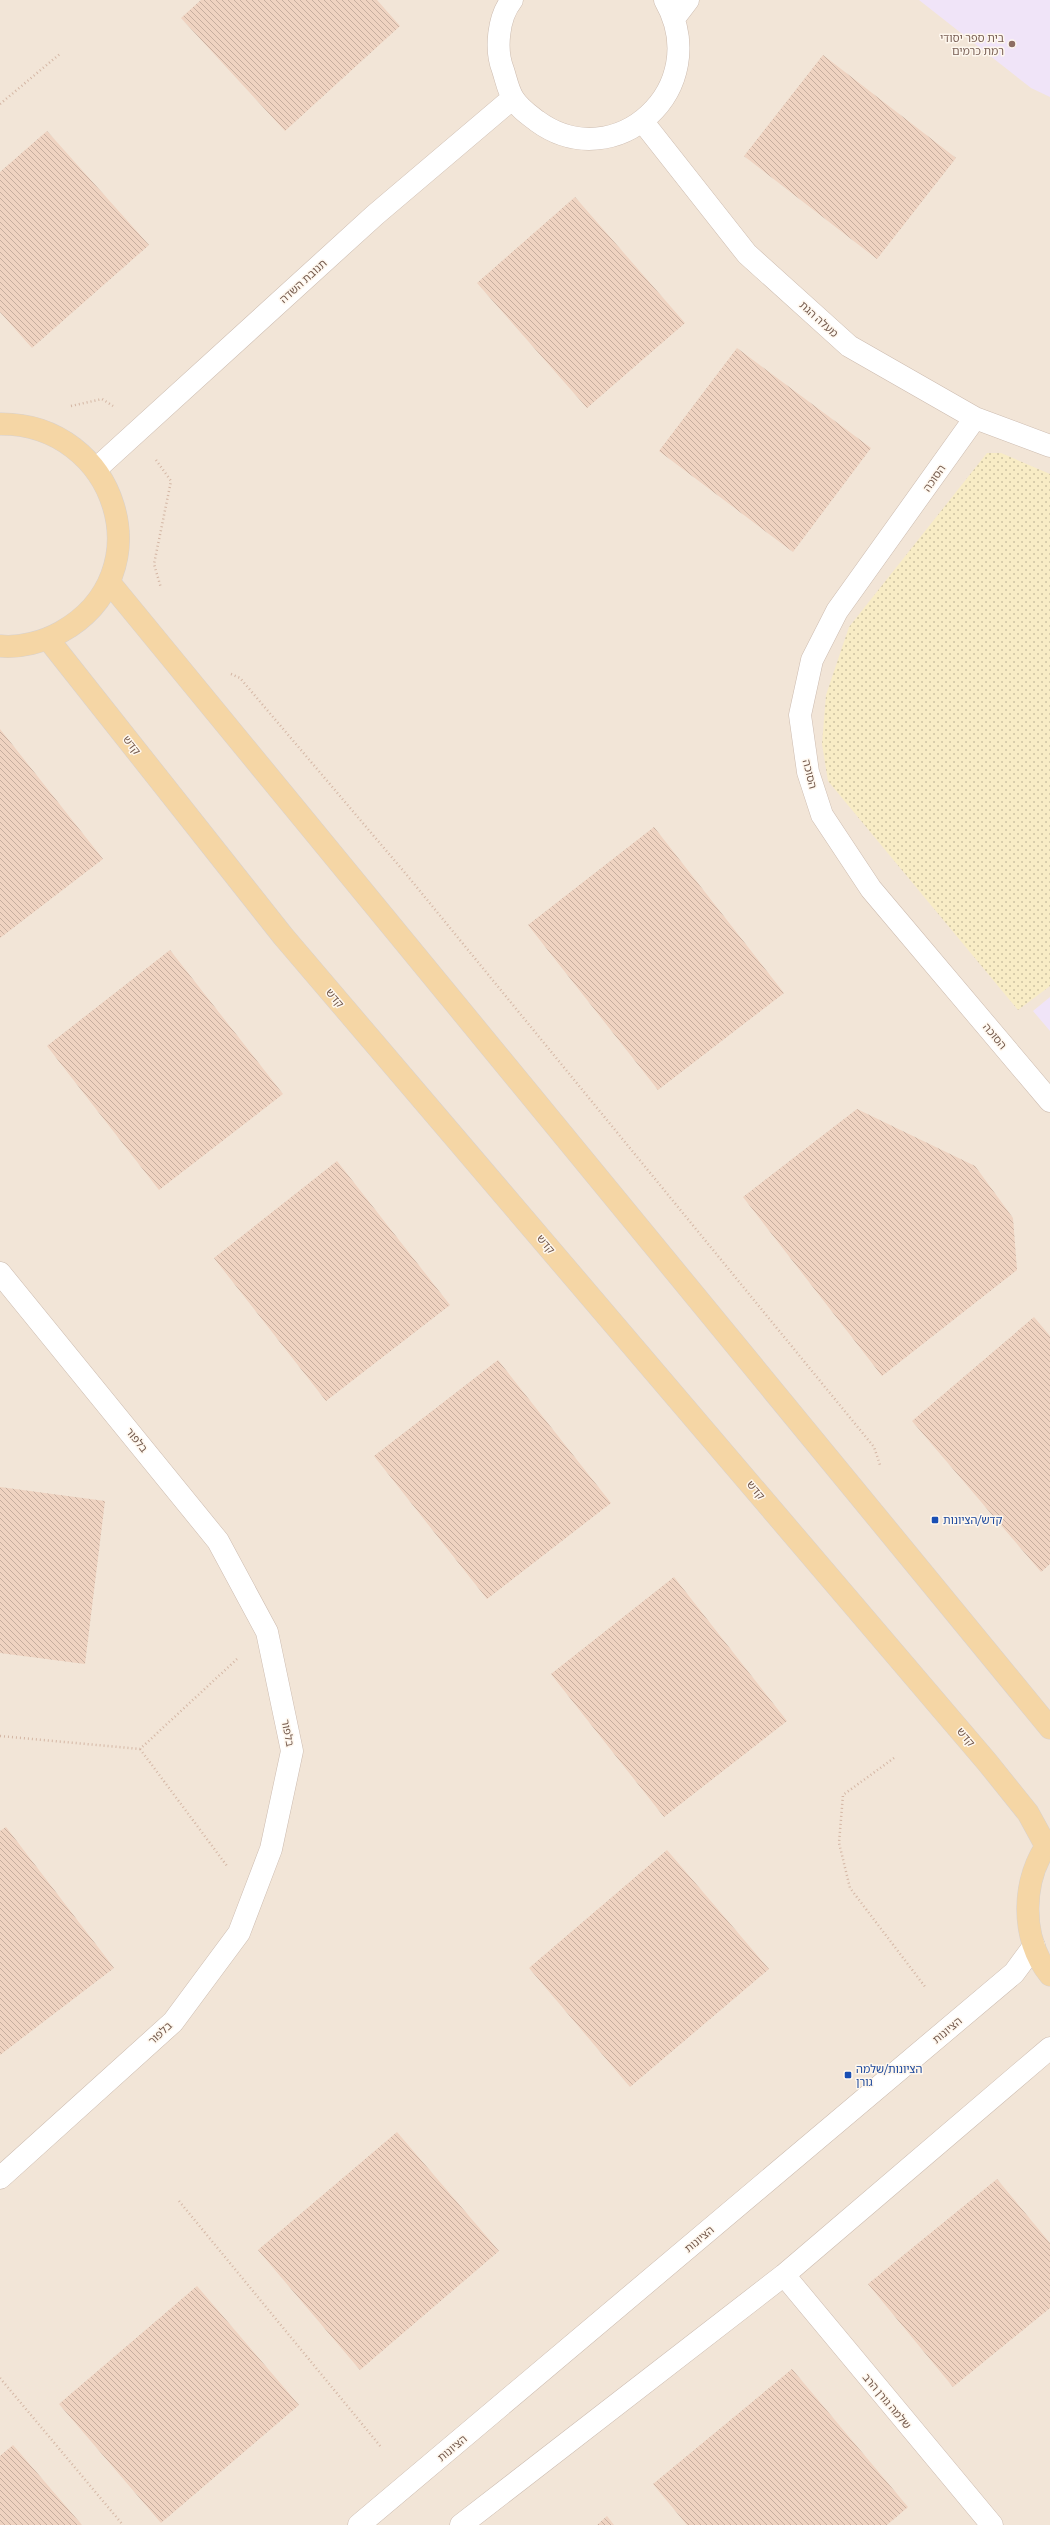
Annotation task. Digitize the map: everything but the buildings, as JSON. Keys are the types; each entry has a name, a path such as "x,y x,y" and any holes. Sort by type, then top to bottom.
{"main road":[{"path":"0,424 20,423 49,432 75,447 96,469 111,494 118,524 117,554 108,582 93,606 72,626 48,639 11,647 0,646"},
{"path":"108,582 1050,1728"},
{"name":"קדש","path":"48,639 283,936 982,1756 1028,1813 1048,1844"},
{"path":"1048,1844 1033,1873 1028,1901 1029,1924 1034,1946 1050,1975"}],"street":[{"path":"512,0 500,30 499,59 513,98 523,110 549,129 580,138 614,135 643,122 654,112 673,84 680,50 670,9 688,0"},
{"name":"תנובת השדה","path":"96,469 375,215 513,98"},
{"name":"מעלה הגת","path":"643,122 747,254 848,346 975,418 1050,446"},
{"name":"הסוכה","path":"975,418 837,611 812,660 800,715 808,772 822,815 871,889 1050,1101"},
{"name":"בלפור","path":"0,1273 218,1541 267,1632 292,1751 271,1849 239,1933 173,2022 0,2178"},
{"name":"הציונות","path":"359,2525 1014,1973 1034,1946"},
{"path":"461,2525 784,2275 1050,2048"},
{"name":"שלמה גורן הרב","path":"784,2275 992,2525"}],"path":[{"path":"0,104 61,53"},
{"path":"160,586 154,564 166,504"},
{"path":"227,673 240,678 406,874 874,1447 881,1469"},
{"path":"140,1749 267,1632"},
{"path":"0,1736 140,1749 252,1899"},
{"path":"894,1758 843,1795 839,1843 850,1888 926,1988"},
{"path":"179,2201 381,2447"},
{"path":"0,2378 124,2525"}],"shaded area":[{"path":"0,0 1050,0 1050,2525 0,2525"},
{"name":"בית ספר יסודי רמת כרמים","path":"919,0 1050,0 1050,97 1031,88"},
{"path":"1050,997 1050,1031 1033,1011"}],"sand":[{"path":"987,453 1001,453 1050,474 1050,986 1018,1010 828,781 822,744 826,695 849,627"}],"place":[{"name":"בית ספר יסודי רמת כרמים","path":"1012,44"},
{"name":"קדש/הציונות","path":"935,1520"},
{"name":"הציונות/שלמה גורן","path":"848,2075"}]}
